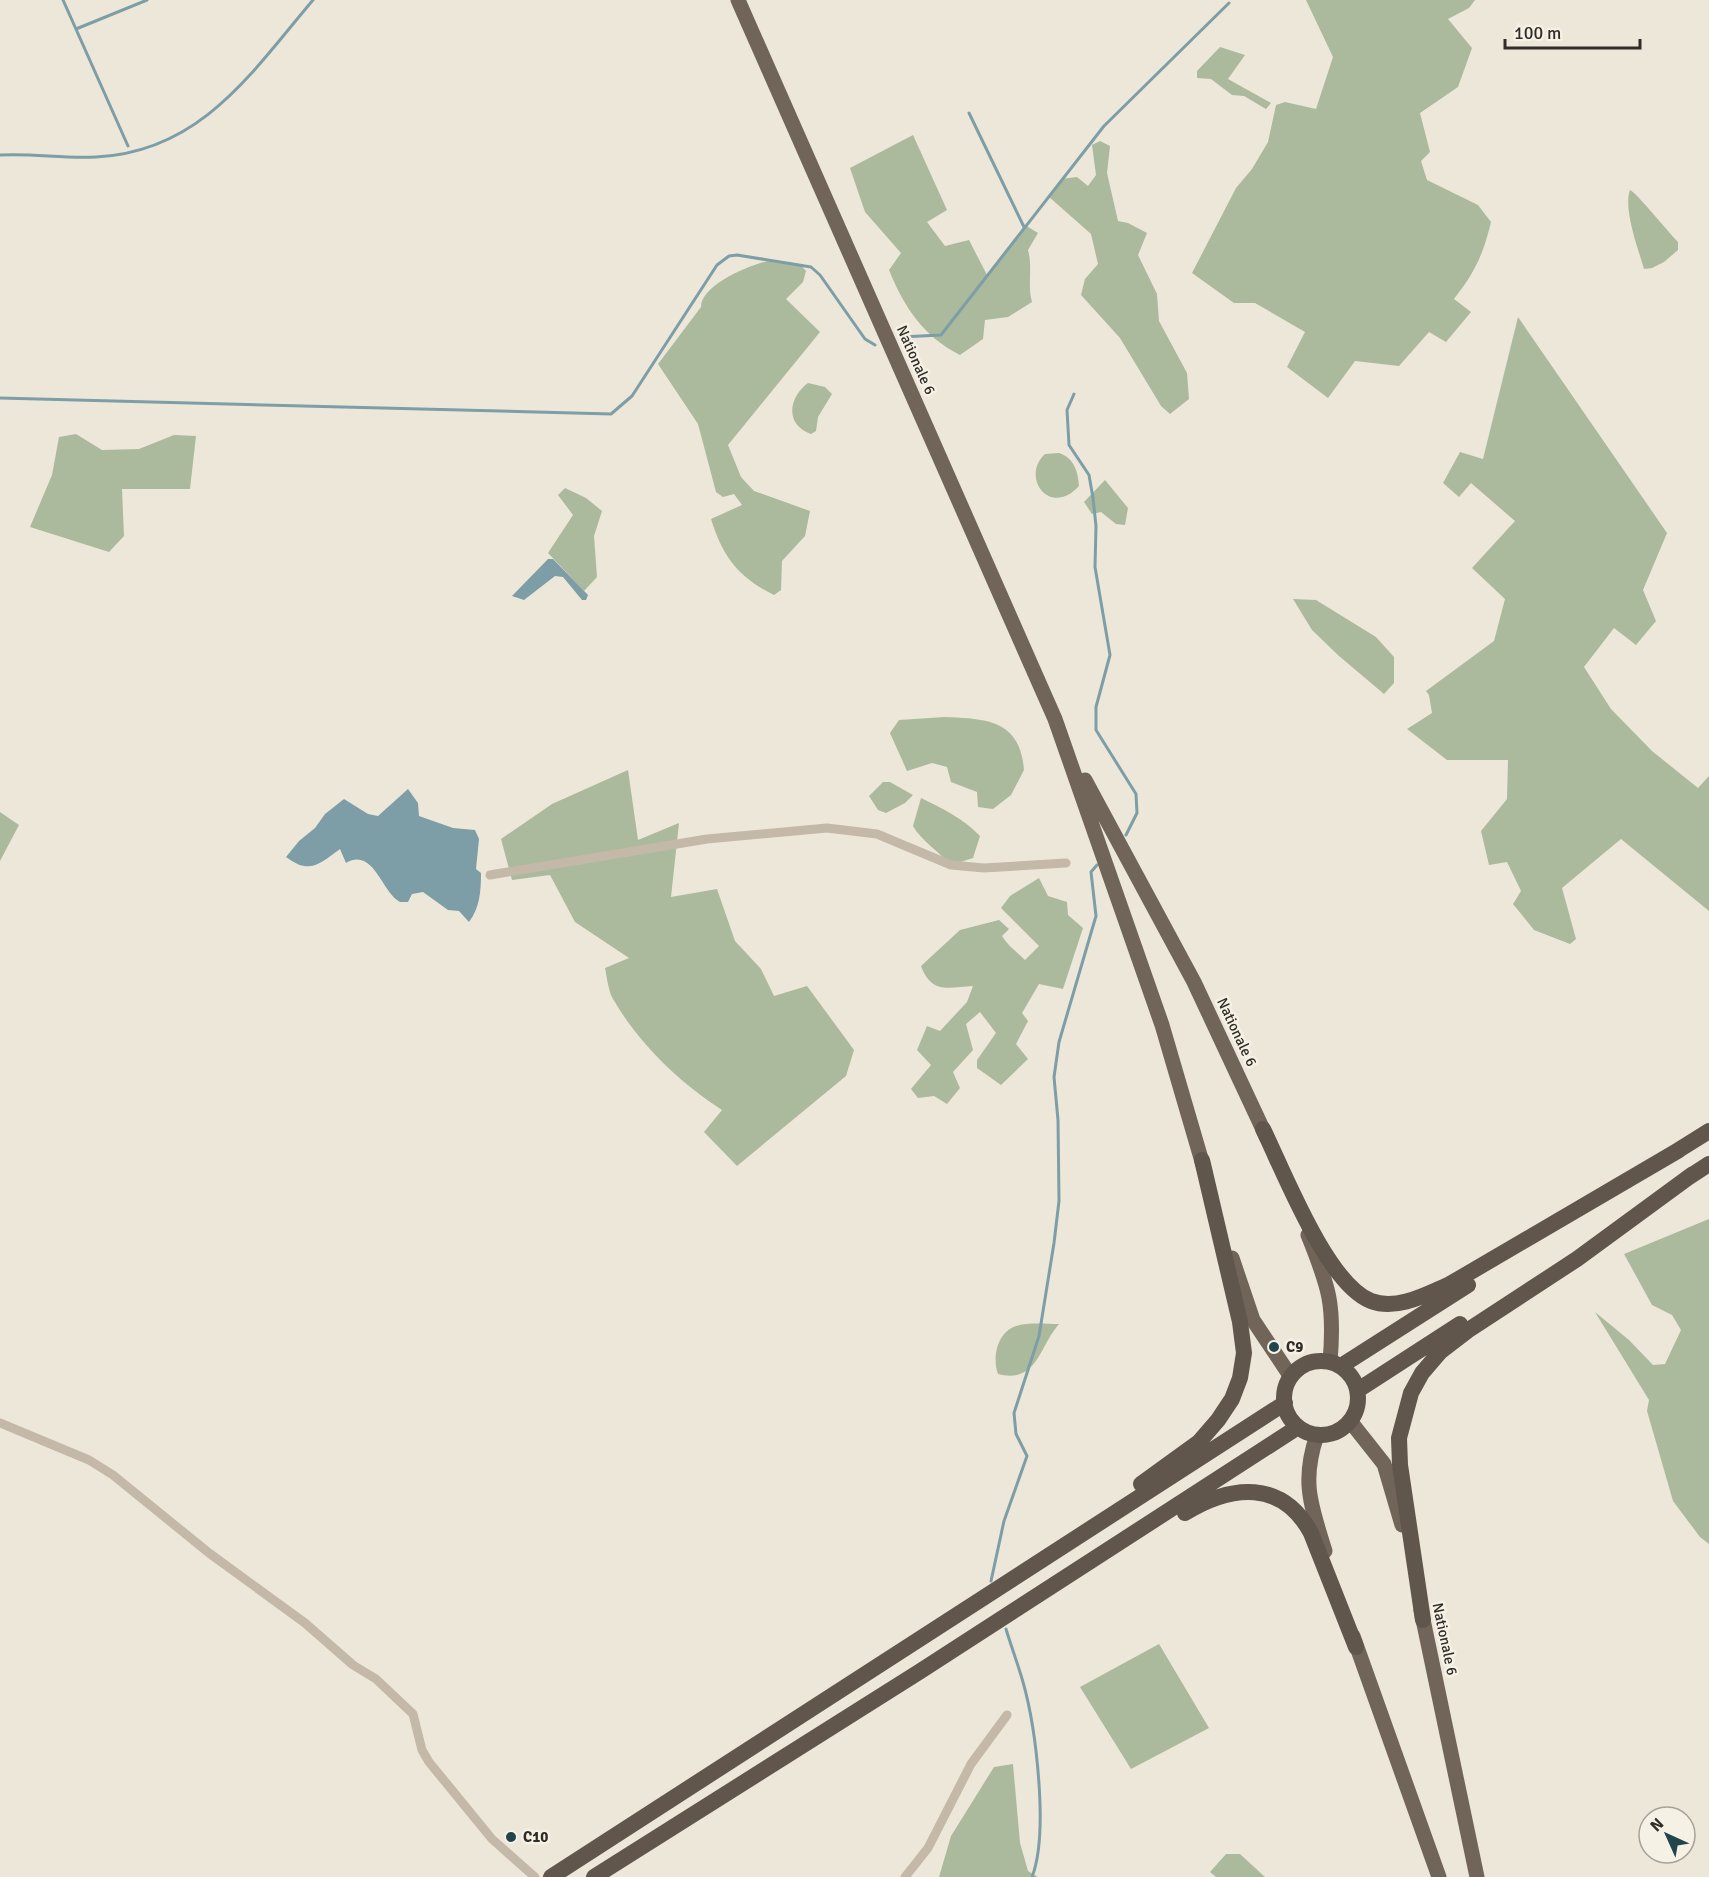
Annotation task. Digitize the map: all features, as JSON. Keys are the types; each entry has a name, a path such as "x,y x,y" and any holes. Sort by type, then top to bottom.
{"highway":[{"path":"1263,1129 1324,1253 1339,1275 1355,1291 1372,1301 1395,1303 1421,1297 1450,1284 1678,1150"},
{"path":"1335,1364 1349,1373 1358,1390 1358,1401 1350,1421 1341,1429 1317,1435 1298,1427 1287,1412 1285,1403 1287,1385 1291,1377 1308,1364 1335,1364 1709,1131"},
{"path":"908,1648 1199,1442 1232,1399 1240,1378 1244,1353 1240,1322 1202,1160"},
{"path":"1358,1390 1709,1164"},
{"path":"1423,1620 1400,1465 1399,1438 1411,1393 1422,1373 1440,1352 1470,1329 1576,1259 1694,1174"},
{"path":"551,1877 1285,1403"},
{"path":"594,1877 920,1672 1298,1427"},
{"path":"920,1672 1208,1498 1230,1492 1254,1491 1276,1498 1291,1506 1303,1519 1356,1647"}],"main road":[{"name":"Nationale 6","path":"738,0 1061,735 1162,1025 1253,1320 1291,1377"},
{"name":"Nationale 6","path":"1061,735 1194,982 1263,1129 1328,1288 1333,1313 1335,1364"},
{"name":"Nationale 6","path":"1350,1421 1384,1464 1396,1496 1477,1877"},
{"path":"1317,1435 1309,1464 1307,1491 1356,1647 1438,1877"}],"street":[{"path":"490,874 706,839 827,828 877,834 951,865 984,868 1066,863"},
{"path":"0,1423 89,1460 113,1475 209,1553 305,1623 353,1665 385,1686 413,1714 422,1750 429,1762 492,1839 535,1877"},
{"path":"905,1877 928,1848 971,1764 1007,1715"}],"green space":[{"path":"1306,0 1475,0 1469,8 1448,19 1472,48 1458,87 1420,113 1430,152 1421,161 1427,180 1478,205 1491,222 1477,263 1454,299 1471,312 1446,342 1429,332 1399,366 1355,361 1328,398 1287,367 1305,332 1255,303 1234,303 1192,273 1236,188 1252,169 1268,142 1276,105 1285,102 1316,109 1333,57"},
{"path":"1220,47 1245,55 1228,79 1271,103 1266,109 1244,96 1232,95 1211,79 1197,78 1197,71"},
{"path":"913,135 947,210 927,222 945,246 969,240 987,275 1025,225 1038,233 1028,250 1032,302 1008,317 985,320 983,339 960,355 925,330 908,308 889,270 901,253 865,212 850,168"},
{"path":"1100,141 1110,146 1107,173 1118,221 1128,223 1147,233 1138,255 1157,294 1159,321 1187,373 1189,399 1170,414 1161,406 1120,338 1081,295 1085,279 1098,264 1091,234 1048,196 1061,179 1077,177 1088,186 1096,175 1092,145"},
{"path":"1630,190 1678,242 1678,250 1664,262 1652,268 1644,269 1635,240 1628,207"},
{"path":"773,260 800,264 806,271 803,282 786,299 820,332 728,445 741,477 754,491 810,511 805,536 782,561 781,590 774,595 741,573 721,544 711,519 742,505 734,494 723,497 716,492 698,424 658,364 701,307 703,298 709,290 741,270"},
{"path":"1518,317 1667,533 1643,590 1656,621 1636,645 1614,628 1584,667 1611,709 1652,751 1698,788 1709,776 1709,911 1621,839 1562,888 1576,939 1570,944 1534,930 1513,904 1521,891 1507,862 1489,865 1481,831 1507,799 1508,760 1447,760 1407,729 1432,713 1429,695 1426,691 1494,641 1505,599 1472,568 1515,521 1471,483 1459,497 1443,483 1460,452 1483,459"},
{"path":"808,383 825,387 832,394 818,417 816,431 811,434 796,424 792,410 797,395"},
{"path":"76,434 102,450 139,449 174,435 196,436 190,489 122,489 124,536 109,552 30,527 52,475 59,437"},
{"path":"1059,453 1072,462 1078,475 1079,486 1068,495 1058,498 1042,491 1037,483 1036,473 1038,463 1045,454"},
{"path":"1105,480 1128,508 1125,525 1116,524 1101,512 1092,514 1084,502"},
{"path":"565,488 586,498 602,511 594,536 597,577 584,591 548,553 573,515 558,495"},
{"path":"1293,599 1316,600 1376,637 1394,657 1394,683 1384,694 1312,630"},
{"path":"945,717 987,721 1008,731 1016,740 1024,770 1011,795 993,809 978,807 977,792 951,782 947,767 932,763 907,771 890,733 899,720"},
{"path":"628,770 638,840 679,823 671,897 717,889 735,941 761,969 774,996 807,986 854,1050 846,1076 737,1166 704,1132 722,1110 690,1087 661,1061 623,1016 613,999 605,968 629,958 575,922 550,875 512,880 501,839 552,804"},
{"path":"883,782 890,782 913,795 905,803 886,813 878,810 869,796"},
{"path":"921,798 960,819 980,836 973,858 951,865 920,836 913,826"},
{"path":"0,812 19,825 0,861"},
{"path":"1039,878 1048,896 1067,902 1068,915 1083,928 1063,989 1039,984 1022,1013 1028,1021 1016,1044 1028,1059 1001,1085 977,1068 977,1060 996,1033 980,1012 966,1024 973,1050 953,1072 960,1088 947,1104 934,1096 918,1098 911,1089 931,1065 917,1050 927,1026 940,1031 967,1002 973,986 949,988 936,985 925,975 921,966 960,930 999,920 1009,929 1002,936 1025,960 1039,946 1001,908 1010,896"},
{"path":"1709,1219 1709,1544 1700,1537 1673,1501 1647,1411 1649,1400 1595,1312 1629,1340 1653,1365 1665,1364 1681,1330 1672,1315 1652,1305 1624,1254"},
{"path":"1026,1324 1059,1324 1029,1369 1011,1376 998,1374 996,1353 1000,1340 1010,1329"},
{"path":"1159,1644 1209,1728 1131,1769 1080,1687"},
{"path":"1013,1764 1020,1843 1028,1871 1038,1877 939,1877 951,1836 994,1767"},
{"path":"1226,1854 1240,1854 1265,1877 1216,1877 1210,1872"}],"water":[{"path":"548,559 553,559 588,595 586,600 582,600 563,577 555,576 524,600 512,596"},
{"path":"408,789 418,803 419,816 453,828 475,830 479,839 476,869 481,873 481,886 478,905 469,922 459,911 448,910 423,892 412,894 408,902 400,902 393,897 370,866 364,861 356,860 346,863 340,849 320,863 308,866 286,857 299,841 315,828 325,814 344,799 368,814 378,816"}],"waterway":[{"path":"63,0 128,146"},
{"path":"76,29 147,0"},
{"path":"0,155 96,157 133,152 166,140 195,124 221,104 245,80 313,0"},
{"path":"901,337 941,335 1104,126 1229,3"},
{"path":"969,113 1024,227"},
{"path":"0,398 611,414 632,396 717,265 729,256 737,255 811,267 820,275 865,339 875,345"},
{"path":"1074,394 1067,410 1069,445 1089,475 1096,526 1095,567 1110,655 1096,707 1096,730 1136,794 1137,813 1126,835"},
{"path":"991,1581 1004,1521 1027,1456 1016,1434 1014,1413 1039,1336 1054,1243 1059,1201 1058,1120 1054,1077 1059,1042 1096,916 1091,872 1097,865"},
{"path":"1006,1629 1028,1702 1039,1780 1040,1834 1032,1877"}],"place":[{"name":"C9","path":"1274,1347"},
{"name":"C10","path":"511,1837"}]}
